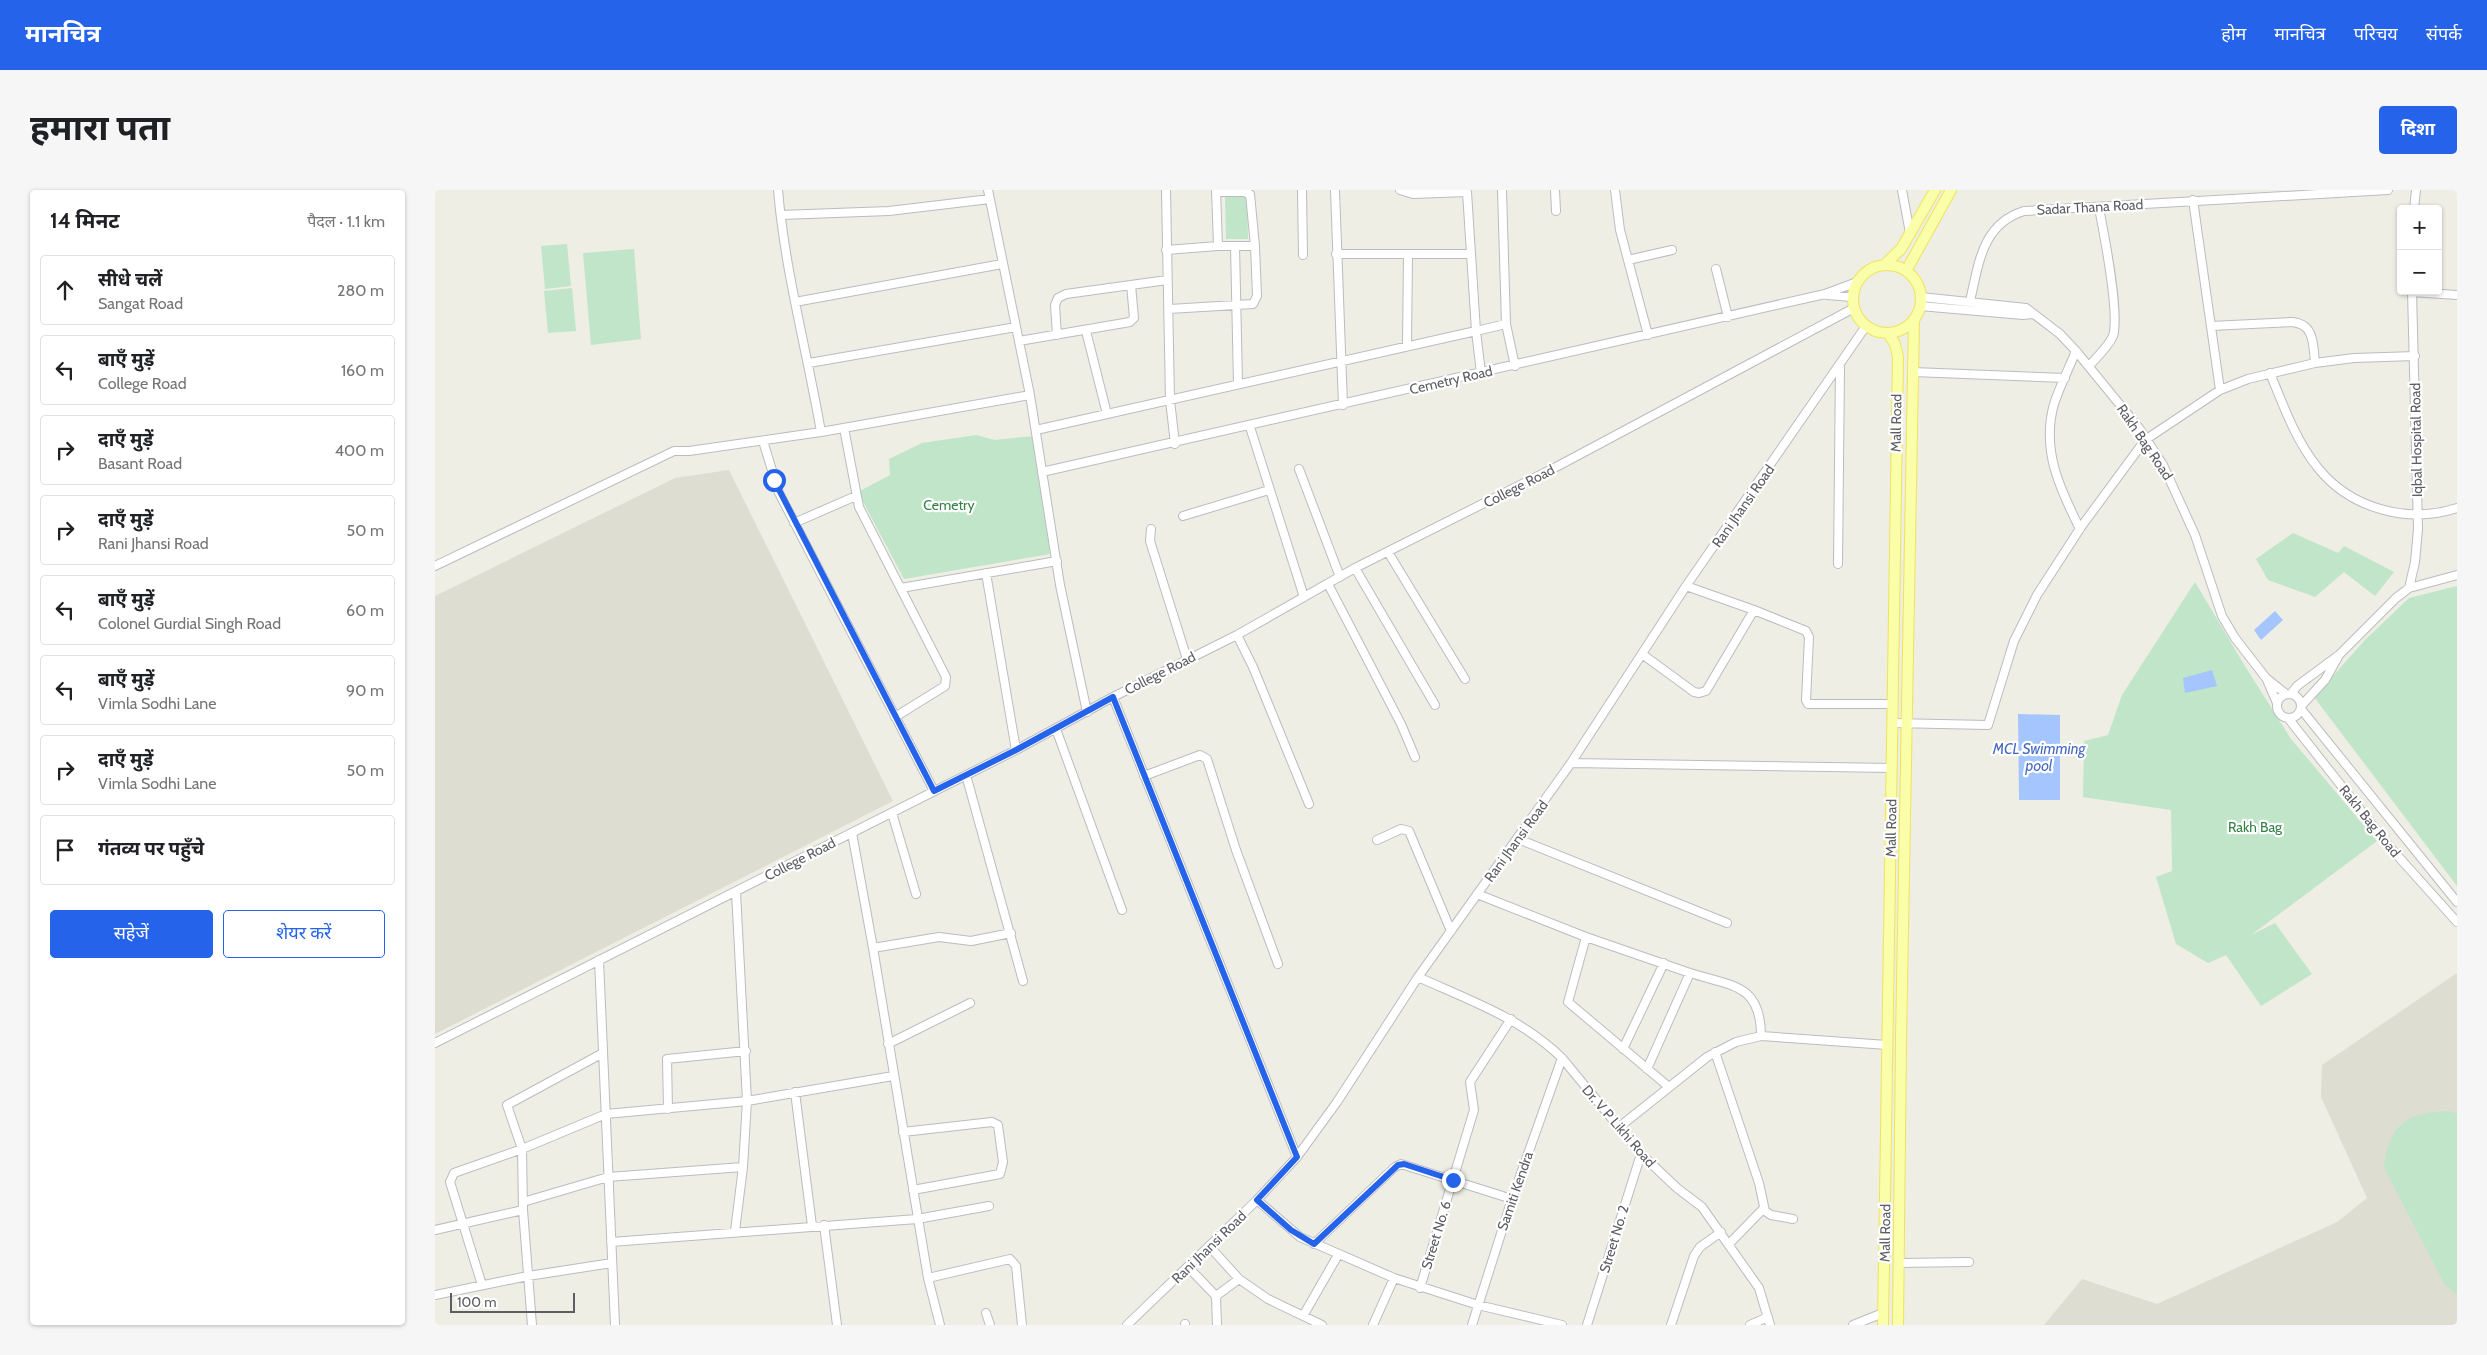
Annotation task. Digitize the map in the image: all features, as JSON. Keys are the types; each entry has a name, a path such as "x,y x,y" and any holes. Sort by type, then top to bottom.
{"main road":[{"path":"1884,265 1901,248 1935,190"},
{"path":"1906,271 1951,190"},
{"path":"1884,265 1895,266 1906,271 1914,279 1920,302 1914,319 1898,331 1888,333 1877,331 1867,326 1859,318 1854,308 1852,297 1857,282 1873,268 1884,265"},
{"name":"Mall Road","path":"1898,1325 1901,1039 1909,723 1914,319"},
{"name":"Mall Road","path":"1883,1325 1892,768 1891,704 1898,357 1895,344 1888,333"}],"street":[{"path":"779,190 781,215 795,302 809,363 821,432"},
{"path":"988,190 1030,395 1057,562 1087,712"},
{"path":"1166,190 1170,400 1175,444"},
{"path":"1302,190 1303,256"},
{"path":"1335,190 1343,405"},
{"path":"1400,190 1413,194 1467,191 1476,331 1481,374"},
{"path":"1502,190 1506,324 1515,366"},
{"path":"1555,190 1556,211"},
{"path":"1615,190 1620,230 1648,335"},
{"path":"1901,190 1910,233"},
{"name":"Sadar Thana Road","path":"1970,301 1986,242 1997,224 2011,215 2024,211 2388,190"},
{"path":"2414,205 2416,190"},
{"path":"1169,309 1249,305 1255,302 1257,288 1250,194 1216,191 1218,246"},
{"path":"781,215 889,211 990,199"},
{"path":"2193,200 2220,390"},
{"path":"2089,366 2109,343 2114,326 2108,256 2099,208"},
{"path":"1166,250 1218,246 1255,246"},
{"path":"1235,246 1238,383"},
{"path":"1628,260 1672,250"},
{"path":"1336,254 1471,254"},
{"path":"1407,346 1408,254"},
{"path":"795,302 1002,264"},
{"path":"1716,269 1728,317"},
{"path":"1057,335 1055,305 1058,298 1066,294 1167,280"},
{"name":"Cemetry Road","path":"1043,472 1175,444 1728,317 1825,294 1857,282"},
{"path":"1019,342 1123,324 1133,320 1131,285"},
{"path":"2442,293 2457,294"},
{"path":"1825,294 1852,297"},
{"name":"Iqbal Hospital Road","path":"2409,588 2417,546 2415,356 2412,295"},
{"name":"Rakh Bag Road","path":"1920,302 1970,301 2023,307 2050,326 2076,351 2139,428 2163,465 2195,535 2222,616 2235,638 2266,678 2277,703"},
{"path":"1920,302 2023,316 2032,314"},
{"name":"College Road","path":"435,1043 1016,750 1113,697 1237,635 1355,568 1557,466 1854,308"},
{"path":"2211,326 2292,322 2301,324 2311,334 2315,363"},
{"path":"1036,430 1506,324"},
{"name":"Rani Jhansi Road","path":"1127,1325 1210,1247 1297,1157 1337,1102 1418,977 1571,763 1687,586 1867,326"},
{"path":"809,363 1016,327"},
{"path":"1086,331 1107,414"},
{"path":"2076,351 2051,421 2051,454 2060,489 2080,529"},
{"path":"1891,723 1988,725 2014,641 2037,595 2080,529 2145,440 2220,390 2270,373 2315,363 2354,358 2415,356"},
{"path":"1838,564 1840,366"},
{"path":"1913,372 2065,378"},
{"path":"2270,373 2285,411 2309,455 2328,478 2369,506 2394,513 2417,515 2457,508"},
{"path":"435,566 675,451 821,432 1030,395"},
{"path":"1249,427 1303,597"},
{"path":"844,428 855,496 946,682 945,686 895,717"},
{"path":"763,441 774,480 794,523 934,791"},
{"path":"1299,469 1340,577"},
{"path":"1183,516 1269,490"},
{"path":"794,523 855,496"},
{"path":"1151,529 1150,541 1187,659"},
{"path":"1388,552 1465,678"},
{"path":"901,588 1057,562"},
{"path":"1355,568 1435,705"},
{"path":"986,573 1016,750"},
{"path":"2339,655 2325,680 2301,707 2296,716 2287,718 2281,715 2277,703 2281,697 2288,694 2339,655 2409,588 2457,575"},
{"path":"1328,584 1401,724 1415,757"},
{"path":"1687,586 1806,631 1809,637 1807,704 1891,704"},
{"path":"1642,654 1694,692 1703,693 1706,691 1754,610"},
{"path":"1237,635 1253,668 1309,804"},
{"name":"Rakh Bag Road","path":"2266,678 2288,694"},
{"path":"2288,694 2299,698 2301,707 2457,902"},
{"path":"1113,697 1297,1157"},
{"name":"Rakh Bag Road","path":"2287,718 2388,844 2457,922"},
{"path":"1056,729 1122,910"},
{"path":"1144,776 1199,755 1207,759 1236,850 1278,964"},
{"path":"1571,763 1892,768"},
{"path":"966,775 1011,932 1023,981"},
{"path":"892,813 916,894"},
{"path":"1377,840 1401,829 1409,831 1451,931"},
{"path":"852,833 873,948 917,1219 928,1278 940,1325"},
{"path":"1518,839 1727,923"},
{"path":"735,1231 743,1167 747,1101 746,1050 736,892"},
{"path":"1477,894 1586,936 1690,973 1737,987 1753,998 1761,1020 1761,1036"},
{"path":"873,948 939,937 971,941 1011,932"},
{"path":"1586,936 1568,1002 1669,1087"},
{"path":"599,960 615,1325"},
{"path":"1623,1049 1664,963"},
{"path":"1647,1069 1690,973"},
{"name":"Dr. V P Likhi Road","path":"1418,977 1511,1019 1549,1045 1562,1058 1641,1154 1677,1188 1702,1207 1759,1288 1769,1321"},
{"path":"888,1044 970,1003"},
{"name":"Street No. 6","path":"1420,1288 1474,1110 1470,1082 1511,1019"},
{"path":"1618,1128 1715,1052 1736,1042 1761,1036 1887,1045"},
{"path":"667,1109 667,1059 746,1050"},
{"path":"1715,1052 1759,1183 1764,1208 1771,1215 1793,1219"},
{"path":"532,1325 523,1206 522,1149 507,1111 508,1103 603,1053"},
{"name":"Samiti Kendra","path":"1472,1325 1512,1198 1562,1058"},
{"path":"482,1285 450,1177 453,1173 522,1149 606,1114 747,1101 893,1076"},
{"path":"795,1092 812,1226"},
{"path":"903,1132 992,1122 998,1125 1003,1162 1000,1174 913,1190"},
{"name":"Street No. 2","path":"1587,1325 1641,1154"},
{"path":"1314,1244 1398,1165 1404,1164 1512,1198"},
{"path":"435,1230 523,1206 608,1177 743,1167"},
{"path":"1257,1200 1291,1230 1314,1244 1394,1278 1420,1288 1478,1305 1562,1325"},
{"path":"611,1242 735,1231 917,1219 989,1206"},
{"path":"1729,1244 1764,1208"},
{"path":"824,1225 837,1325"},
{"path":"1671,1325 1693,1256 1700,1247 1721,1232"},
{"path":"1210,1247 1239,1278 1268,1299 1322,1325"},
{"path":"1303,1316 1338,1255"},
{"path":"928,1278 1011,1259 1016,1266 1022,1325"},
{"path":"1900,1263 1969,1262"},
{"path":"435,1295 528,1276 612,1264"},
{"path":"1188,1267 1216,1296 1217,1325"},
{"path":"1216,1296 1239,1278"},
{"path":"1373,1325 1394,1278"},
{"path":"986,1312 990,1325"},
{"path":"1853,1325 1883,1313"},
{"path":"1750,1325 1769,1321"}],"shaded area":[{"path":"729,470 893,801 435,1034 435,596 675,478"},
{"path":"2457,973 2457,1325 2044,1325 2082,1279 2157,1304 2337,1222 2367,1198 2321,1097 2322,1065"}],"green space":[{"path":"1247,196 1248,239 1226,239 1225,197"},
{"path":"567,244 571,286 545,289 541,246"},
{"path":"634,249 641,339 591,345 583,253"},
{"path":"572,288 576,331 548,333 544,291"},
{"name":"Cemetry","path":"976,435 995,440 1033,436 1050,554 904,579 858,492 890,475 889,459 922,443"},
{"path":"2293,533 2338,553 2344,546 2394,572 2375,596 2344,572 2315,597 2268,580 2256,559"},
{"name":"Rakh Bag","path":"2195,582 2291,739 2377,841 2251,935 2275,923 2312,974 2261,1006 2226,955 2208,963 2176,944 2156,877 2172,871 2171,810 2083,797 2084,741 2108,735 2122,695"},
{"path":"2457,586 2457,886 2314,697 2365,640 2409,598"},
{"path":"2450,1111 2457,1114 2457,1294 2445,1285 2384,1168 2390,1141 2403,1123 2423,1114"}],"water":[{"path":"2275,611 2283,620 2261,640 2254,630"},
{"path":"2212,670 2217,686 2185,693 2183,678"},
{"name":"MCL Swimming pool","path":"2018,714 2060,715 2060,800 2019,800"}],"route":[{"path":"774,480 786,507 934,791 1056,729 1113,697 1297,1157 1257,1200 1300,1237 1314,1244 1398,1165 1404,1164 1453,1180"}]}
